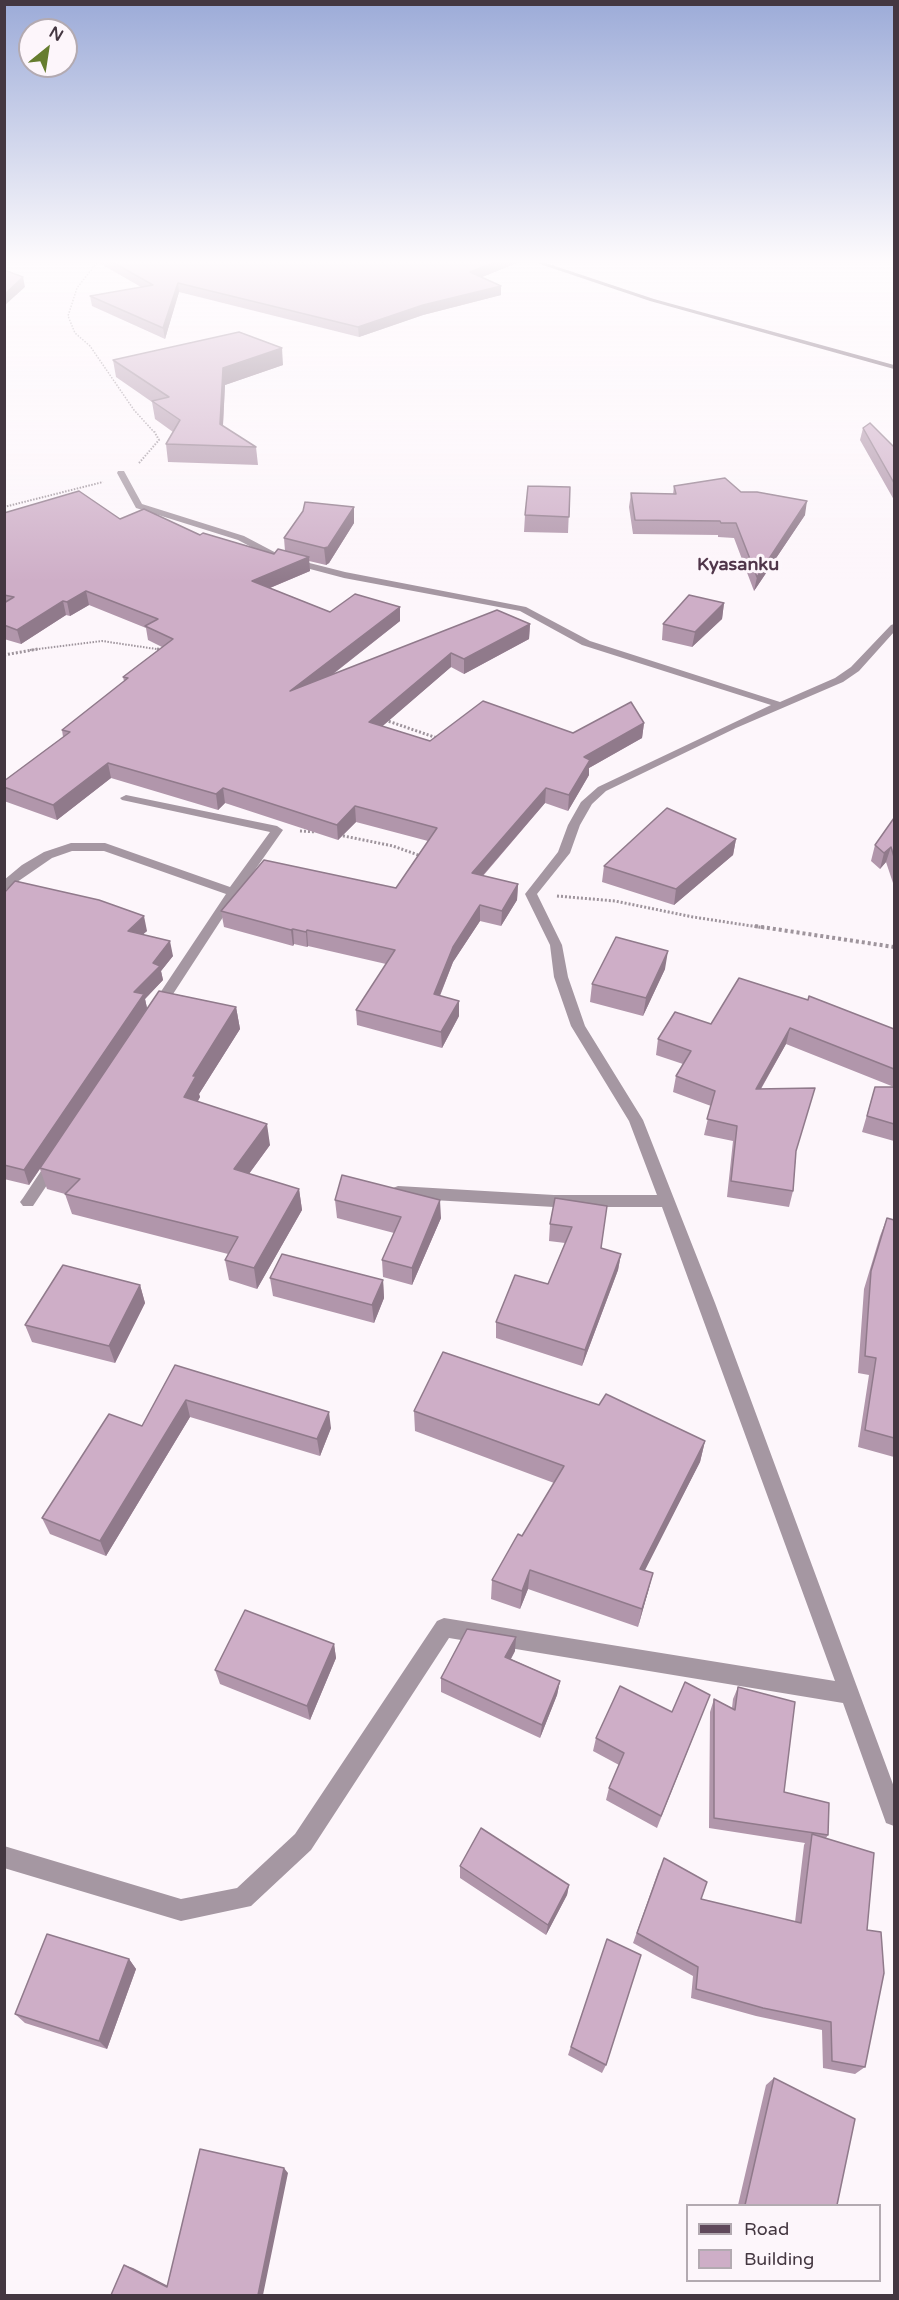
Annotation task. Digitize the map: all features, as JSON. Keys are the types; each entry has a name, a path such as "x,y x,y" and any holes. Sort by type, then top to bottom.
{"street":[{"path":"121,473 139,506 241,538 279,558 344,575 523,609 586,643 780,705"},
{"path":"894,627 855,669 839,680 780,705 603,789 587,802 574,825 564,854 531,894 556,945 561,977 578,1026 636,1120 707,1303 894,1815"},
{"path":"126,798 277,830 232,892 152,1016"},
{"path":"4,887 26,868 48,855 71,847 105,847 232,892"},
{"path":"28,1202 62,1153"},
{"path":"398,1192 554,1201 666,1201"},
{"path":"4,1857 181,1910 243,1898 303,1842 444,1628 851,1694"}],"path":[{"path":"4,507 94,486 139,463 159,440 129,403 105,367"},
{"path":"4,655 102,640 163,650"},
{"path":"375,717 448,742"},
{"path":"277,830 326,833"},
{"path":"337,835 393,846 425,857"},
{"path":"531,894 615,901 693,917 894,947"}],"building":[{"path":"124,367 225,367 223,368 220,424 256,447 166,444 180,420 152,401 169,397"},
{"path":"870,423 894,447 894,483 863,428"},
{"path":"725,478 741,492 757,492 807,501 757,577 736,523 635,520 631,493 676,494 674,486"},
{"path":"528,486 570,487 569,517 525,515"},
{"path":"79,491 120,519 144,509 200,535 203,533 274,554 278,549 309,557 252,581 330,612 355,594 400,607 290,691 497,610 530,624 464,659 451,653 369,722 430,741 483,701 573,733 631,702 644,723 584,757 590,760 569,795 546,788 472,873 518,884 502,911 480,905 453,947 434,994 459,1001 441,1032 356,1010 395,950 307,930 306,932 291,930 221,911 264,860 396,888 437,828 355,806 337,825 223,788 216,794 108,763 53,805 4,787 4,781 70,732 62,730 128,678 123,677 173,639 145,626 158,619 86,591 67,602 63,601 17,630 4,625 4,603 14,597 4,595 4,513"},
{"path":"305,502 354,507 328,547 284,538 303,511"},
{"path":"689,595 724,603 695,632 663,624"},
{"path":"667,808 736,839 676,889 604,866"},
{"path":"894,818 894,857 891,847 884,853 875,845"},
{"path":"15,881 99,900 144,916 128,931 170,941 153,963 160,966 134,992 144,994 24,1170 4,1165 4,893"},
{"path":"616,937 668,951 646,998 592,984"},
{"path":"739,978 808,1000 809,996 894,1029 894,1069 790,1028 756,1089 815,1088 796,1151 793,1191 731,1181 737,1126 707,1119 715,1091 676,1076 691,1051 658,1039 675,1012 711,1024"},
{"path":"159,991 236,1007 193,1076 196,1076 184,1097 267,1124 234,1169 299,1189 254,1268 225,1260 238,1237 65,1194 80,1179 40,1168"},
{"path":"875,1087 894,1087 894,1124 867,1116"},
{"path":"342,1175 440,1200 412,1268 382,1260 401,1217 335,1200"},
{"path":"555,1198 607,1206 601,1248 621,1254 585,1350 496,1322 515,1275 548,1284 572,1227 550,1224"},
{"path":"887,1218 894,1220 894,1438 865,1430 876,1358 865,1356 871,1271"},
{"path":"282,1254 383,1280 372,1305 270,1278"},
{"path":"63,1265 140,1285 109,1346 25,1325"},
{"path":"443,1352 599,1405 606,1394 705,1441 640,1569 653,1573 642,1609 530,1570 522,1591 492,1580 518,1534 522,1536 564,1466 414,1411"},
{"path":"175,1365 329,1412 317,1439 186,1400 100,1541 42,1518 109,1414 142,1426"},
{"path":"245,1610 334,1644 307,1706 215,1670"},
{"path":"467,1629 516,1637 505,1657 560,1681 542,1725 441,1678"},
{"path":"685,1682 710,1695 661,1816 609,1788 624,1753 596,1738 620,1686 672,1712"},
{"path":"738,1687 795,1702 784,1792 829,1803 828,1835 714,1818 714,1699 735,1710"},
{"path":"481,1828 569,1885 548,1925 460,1866"},
{"path":"812,1834 874,1853 867,1930 881,1932 884,1973 865,2067 832,2061 831,2022 763,2008 696,1989 698,1967 637,1933 664,1858 707,1882 701,1899 801,1923"},
{"path":"47,1934 129,1959 99,2041 15,2014"},
{"path":"607,1939 641,1955 606,2065 571,2047"},
{"path":"774,2078 855,2119 837,2204 745,2204"},
{"path":"200,2149 284,2168 258,2295 111,2295 124,2265 167,2287"}],"district":[{"name":"Kyasanku","path":"738,565"}]}
